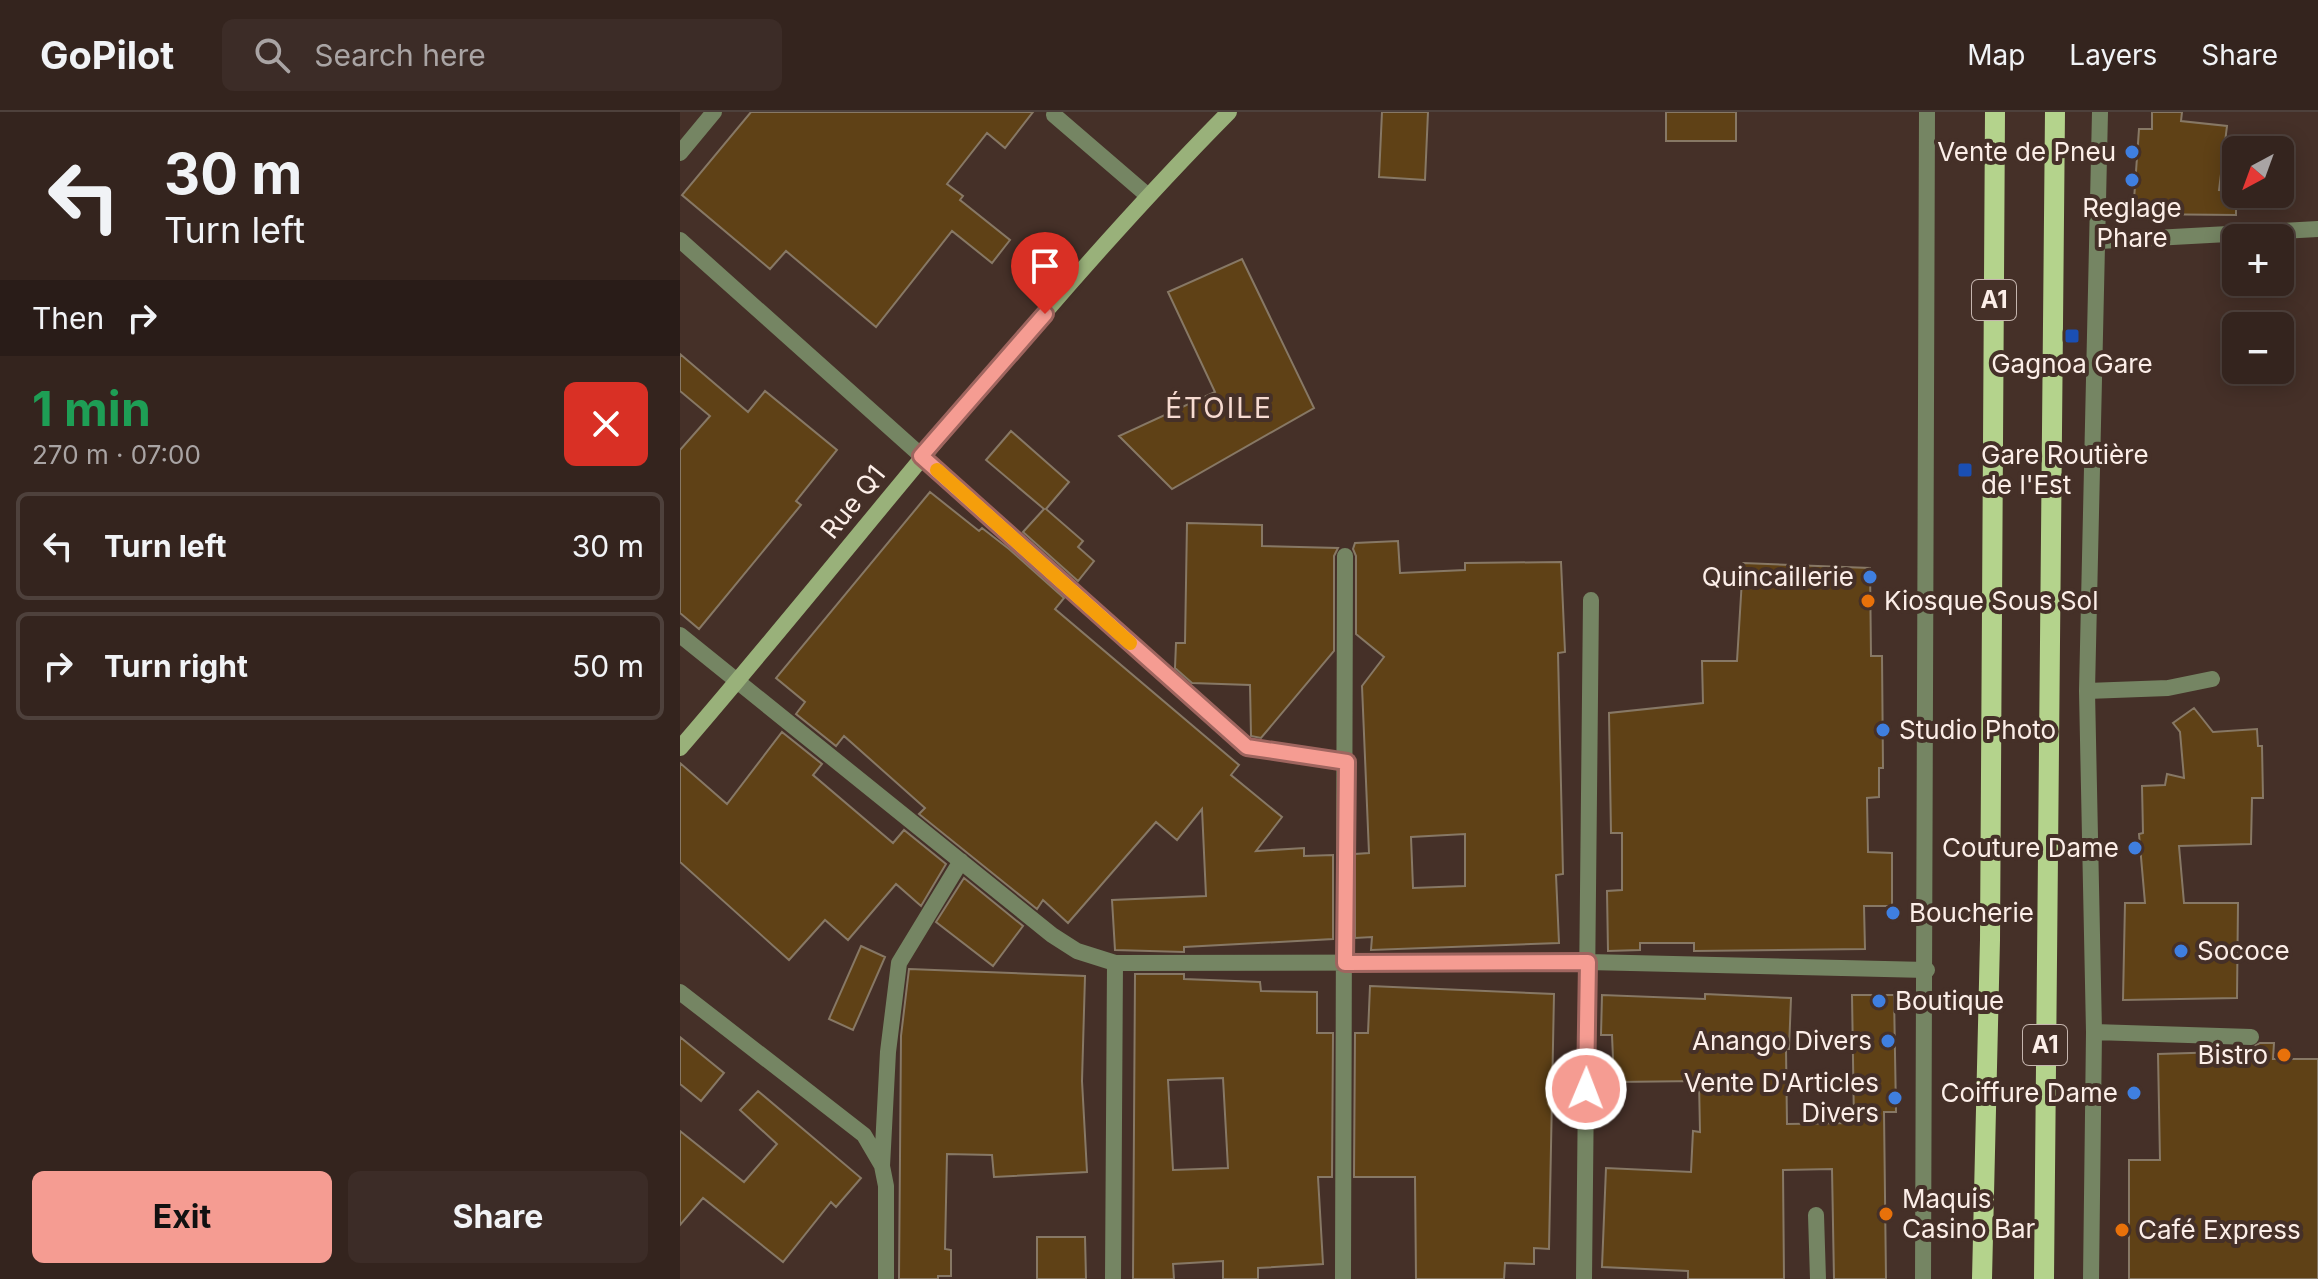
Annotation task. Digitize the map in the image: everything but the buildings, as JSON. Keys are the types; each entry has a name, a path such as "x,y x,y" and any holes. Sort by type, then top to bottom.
{"main road":[{"name":"A1","path":"1982,1279 1990,940 1995,112"},
{"name":"A1","path":"2044,1279 2055,112"}],"street":[{"path":"680,153 714,112"},
{"name":"Rue Q1","path":"680,748 921,456 1147,195 1229,112"},
{"path":"1923,1279 1927,970 1927,112"},
{"path":"2091,1279 2094,1032 2087,691 2100,112"},
{"path":"1054,115 1147,195"},
{"path":"2099,241 2318,229"},
{"path":"680,240 1247,747 1347,762"},
{"path":"1343,1279 1347,762 1345,556"},
{"path":"1584,1279 1591,600"},
{"path":"680,635 1052,935 1077,951 1115,963 1588,962 1927,970"},
{"path":"2087,691 2168,688 2212,679"},
{"path":"886,1279 886,1186 882,1166 888,1052 899,963 961,861"},
{"path":"1113,1279 1115,963"},
{"path":"680,992 864,1135 882,1166"},
{"path":"2094,1032 2251,1037"},
{"path":"1816,1215 1818,1279"}],"slow traffic":[{"path":"937,470 1130,643"}],"place":[{"name":"Vente de Pneu","path":"2132,152"},
{"name":"Reglage Phare","path":"2132,180"},
{"name":"Gagnoa Gare","path":"2072,336"},
{"name":"Gare Routière de l'Est","path":"1965,470"},
{"name":"Quincaillerie","path":"1870,577"},
{"name":"Kiosque Sous Sol","path":"1868,601"},
{"name":"Studio Photo","path":"1883,730"},
{"name":"Couture Dame","path":"2135,848"},
{"name":"Boucherie","path":"1893,913"},
{"name":"Sococe","path":"2181,951"},
{"name":"Boutique","path":"1879,1001"},
{"name":"Anango Divers","path":"1888,1041"},
{"name":"Bistro","path":"2284,1055"},
{"name":"Coiffure Dame","path":"2134,1093"},
{"name":"Vente D'Articles Divers","path":"1895,1098"},
{"name":"Maquis Casino Bar","path":"1886,1214"},
{"name":"Café Express","path":"2122,1230"}],"district":[{"name":"ÉTOILE","path":"1219,408"}],"route":[{"path":"1045,314 921,456 1247,747 1264,752 1347,762 1345,963 1588,962 1586,1089"}]}
